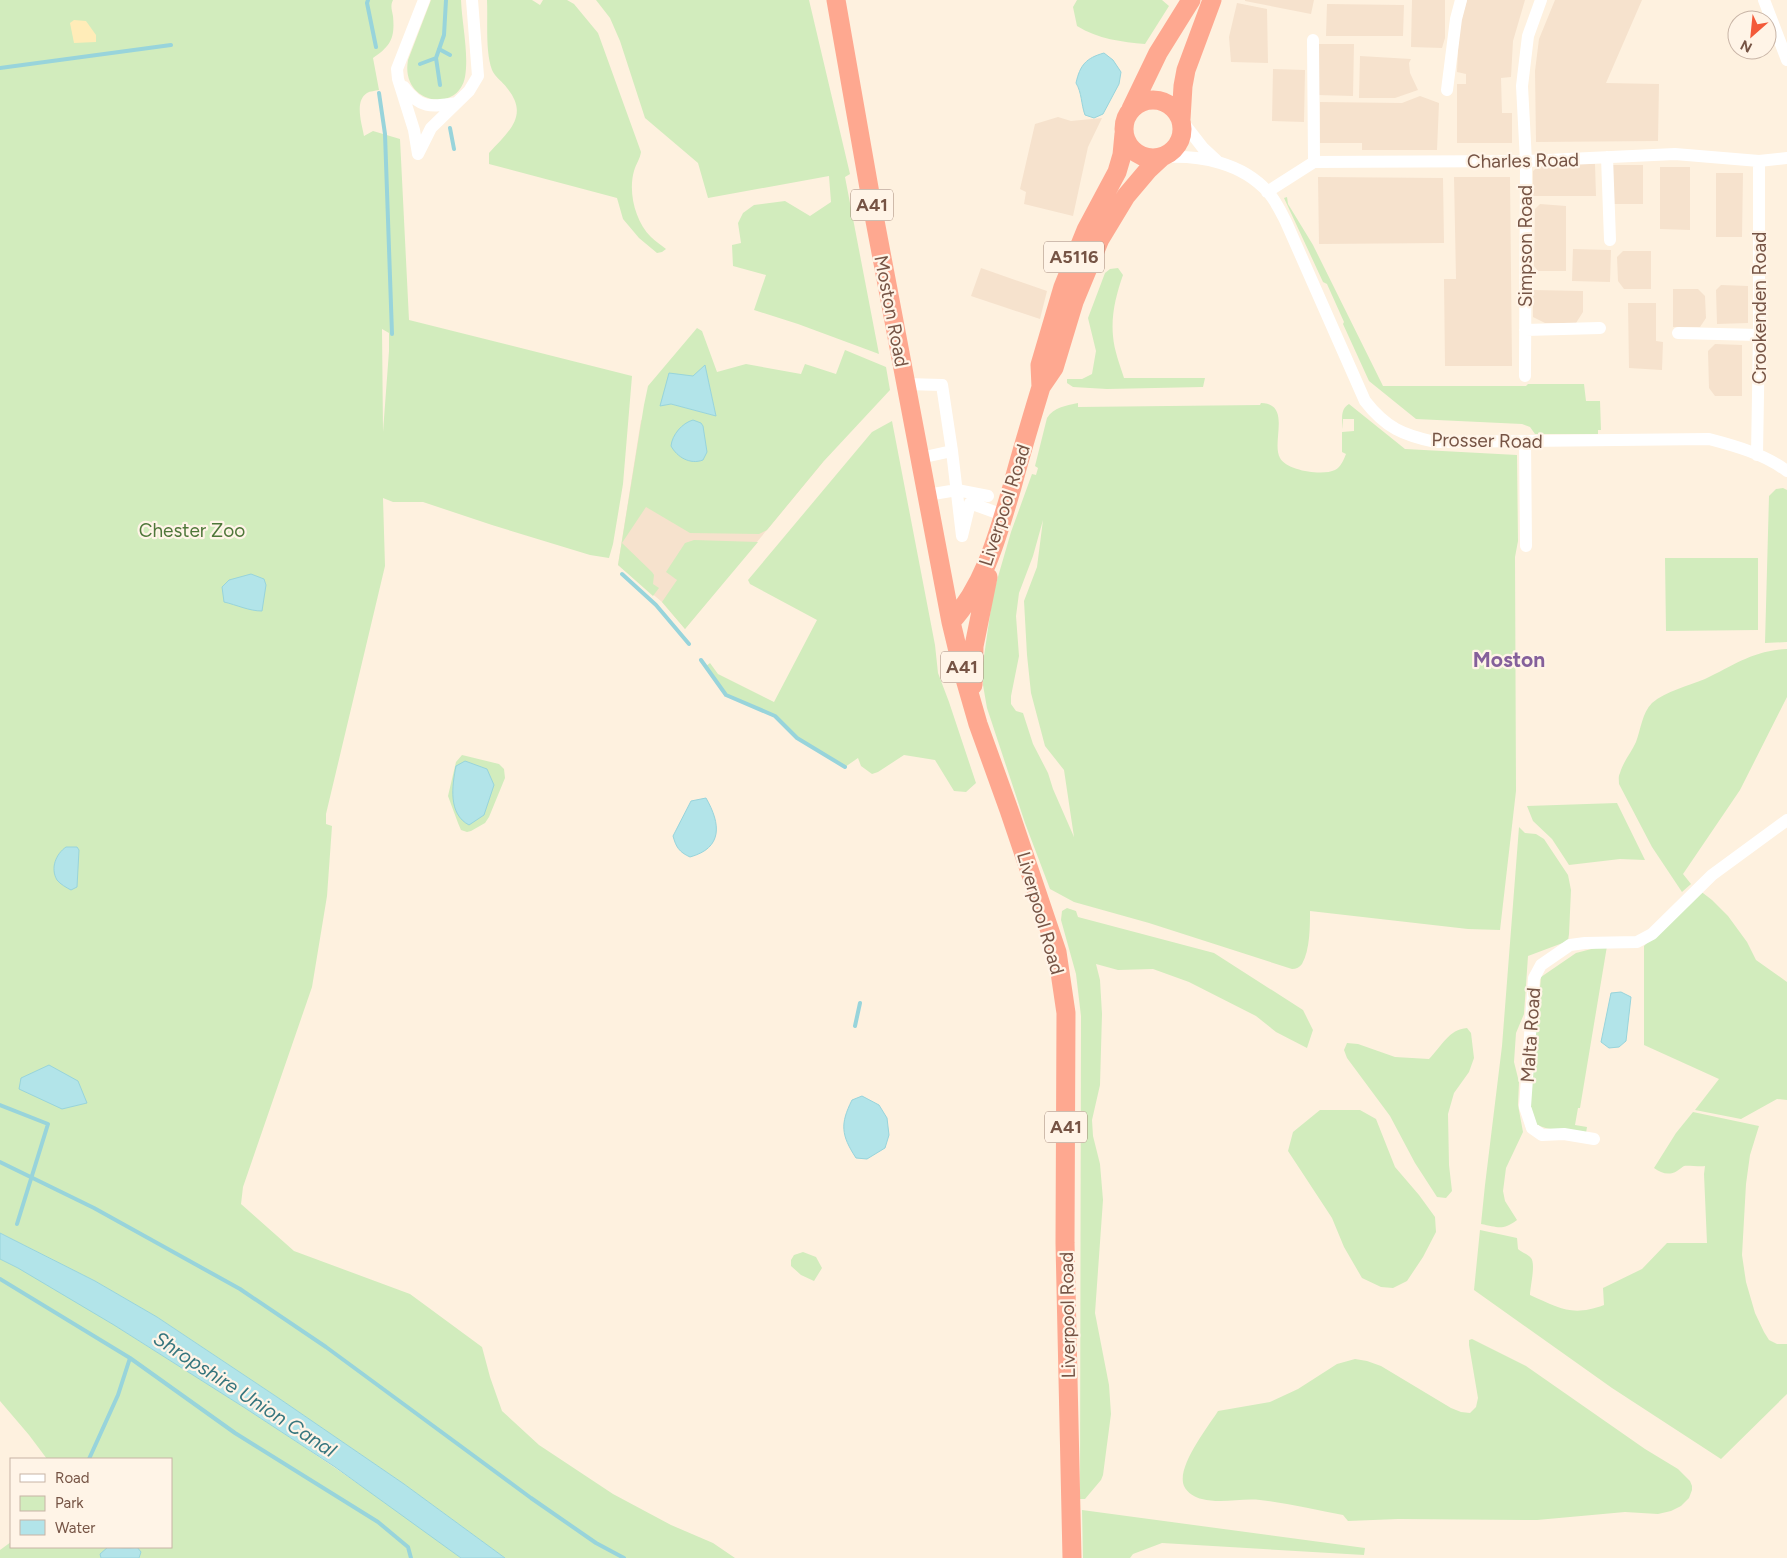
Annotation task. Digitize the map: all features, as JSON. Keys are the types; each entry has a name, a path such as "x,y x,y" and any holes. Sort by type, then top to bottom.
{"highway":[{"name":"Moston Road","path":"836,0 951,622"},
{"name":"A5116","path":"1124,134 1126,117 1158,53 1191,0"},
{"name":"A5116","path":"1163,157 1178,146 1182,138 1183,86 1186,70 1212,0"},
{"path":"1131,109 1139,103 1159,100 1169,104 1182,120"},
{"path":"1124,134 1127,144 1142,157 1152,159 1163,157"},
{"name":"Liverpool Road","path":"1041,387 1040,365 1063,287 1086,230 1118,172 1124,134"},
{"name":"Liverpool Road","path":"1072,1558 1065,1243 1066,1013 1057,952 974,711 951,622 961,611 972,593 996,540 1041,387 1054,368 1074,302 1100,239 1126,196 1148,170 1163,157"},
{"path":"974,711 972,675 974,646 996,540"}],"street":[{"path":"424,0 397,69 398,80 414,130 418,154 431,128 469,92 478,76 472,0"},
{"path":"1447,90 1456,18 1461,0"},
{"name":"Simpson Road","path":"1524,376 1526,161 1522,86 1528,36 1541,0"},
{"path":"1764,0 1787,60"},
{"path":"1267,192 1314,162 1313,40"},
{"path":"398,80 419,104 429,106 456,103"},
{"name":"Prosser Road","path":"1182,120 1203,148 1216,161"},
{"name":"Charles Road","path":"1314,162 1526,161 1675,154 1760,161 1787,158"},
{"name":"Prosser Road","path":"1163,157 1194,156 1216,161 1242,172 1267,192 1278,206 1290,230 1365,401 1377,416 1394,428 1412,437 1435,442 1709,439 1739,447 1776,463 1787,471"},
{"path":"1607,158 1610,240"},
{"name":"Crookenden Road","path":"1757,455 1760,161"},
{"path":"1525,330 1600,328"},
{"path":"1678,333 1759,335"},
{"path":"906,384 942,385 962,536 970,502 1003,515"},
{"path":"1525,441 1526,546"},
{"path":"920,458 952,451"},
{"path":"927,495 957,490 988,496"},
{"name":"Malta Road","path":"1594,1138 1564,1134 1542,1135 1532,1128 1525,1106 1534,978 1541,966 1570,945 1637,942 1652,934 1712,875 1787,820"}],"shaded area":[{"path":"1245,0 1314,0 1311,14"},
{"path":"1412,0 1445,0 1445,38 1442,48 1411,47"},
{"path":"1467,0 1525,0 1513,41 1511,77 1501,78 1502,113 1512,113 1512,143 1457,143 1457,84 1466,84 1466,74 1457,72 1459,28"},
{"path":"1555,0 1642,0 1606,83 1659,84 1658,141 1536,142 1535,71 1539,39"},
{"path":"1237,3 1267,9 1268,63 1231,62 1229,37"},
{"path":"1327,4 1404,5 1403,36 1326,36"},
{"path":"1318,44 1354,44 1353,96 1317,95"},
{"path":"1360,56 1411,59 1409,63 1410,73 1418,90 1395,98 1359,98"},
{"path":"1273,69 1305,70 1304,122 1272,121"},
{"path":"1420,96 1439,103 1437,150 1362,150 1362,143 1320,143 1320,102 1402,103"},
{"path":"1058,117 1071,121 1102,118 1088,147 1073,216 1024,204 1026,192 1020,189 1035,124"},
{"path":"1541,164 1595,164 1596,196 1533,196 1533,171"},
{"path":"1613,165 1643,165 1643,204 1613,204"},
{"path":"1660,167 1690,167 1690,230 1660,229"},
{"path":"1716,173 1743,173 1742,237 1716,237"},
{"path":"1318,177 1443,178 1444,243 1319,244"},
{"path":"1454,177 1510,177 1512,366 1445,366 1444,279 1456,279"},
{"path":"1540,204 1566,206 1566,271 1538,271 1534,266 1535,209"},
{"path":"1573,249 1611,250 1610,282 1572,281"},
{"path":"1623,251 1651,251 1651,289 1624,289 1618,281 1617,257"},
{"path":"981,268 1047,291 1040,319 971,296"},
{"path":"1721,285 1748,286 1748,323 1717,324 1716,290"},
{"path":"1673,289 1698,289 1705,296 1706,318 1700,327 1673,327"},
{"path":"1533,290 1583,291 1583,312 1576,323 1545,323 1533,317"},
{"path":"1628,303 1656,303 1656,341 1663,342 1662,370 1629,368"},
{"path":"1715,344 1742,345 1742,396 1715,396 1709,388 1708,351"},
{"path":"641,420 823,462 685,629 662,602 618,565"}],"green space":[{"name":"Chester Zoo","path":"0,0 393,0 391,6 393,30 391,41 373,58 379,90 368,92 363,97 360,113 364,136 373,131 400,139 409,320 632,376 623,484 609,558 590,555 423,502 393,502 383,498 385,566 326,814 326,824 332,826 327,896 312,987 243,1187 241,1204 294,1251 410,1294 482,1347 502,1411 539,1445 613,1494 671,1525 713,1543 735,1558 505,1558 404,1484 157,1317 95,1281 0,1233","holes":["382,329 389,333 389,351 383,432"]},
{"path":"431,0 461,0 466,49 465,77 460,89 452,96 442,99 431,99 421,94 413,86 408,75 408,60"},
{"path":"487,0 532,0 540,5 543,0 567,0 574,4 598,33 641,152 632,179 634,206 645,230 666,249 662,252 657,253 639,238 623,219 617,198 489,164 489,153 514,123 517,107 514,98 492,70 488,45"},
{"path":"596,0 809,0 850,174 845,177 879,354 754,310 766,275 733,266 732,245 741,243 738,223 743,213 754,205 785,201 810,216 831,202 829,176 708,198 698,163 645,118 620,41 610,18"},
{"path":"1077,0 1162,0 1169,6 1145,44 1102,37 1077,26 1073,7"},
{"path":"1287,197 1288,204 1313,245 1383,386 1584,384 1586,401 1600,401 1601,430 1598,430 1598,434 1535,434 1530,427 1522,424 1416,419 1369,381 1327,284 1323,282 1284,198"},
{"path":"1118,268 1123,275 1115,305 1113,336 1124,378 1205,378 1203,387 1107,389 1073,387 1067,383 1067,379 1082,379 1092,374 1096,351 1088,318 1105,273 1110,269"},
{"path":"697,328 702,331 717,372 746,364 801,374 805,364 836,374 845,350 886,367 890,390 823,462 767,530 759,534 690,533 646,507 622,543 654,575 653,584 659,588 653,596 618,565 648,386","holes":["705,366 716,416 671,404 660,405"]},
{"path":"1078,403 1078,407 1260,405 1261,403 1270,405 1276,410 1278,417 1278,451 1280,458 1297,469 1314,472 1335,470 1343,460 1346,454 1342,452 1342,432 1354,431 1354,419 1343,419 1343,429 1342,418 1343,412 1349,404 1405,449 1517,455 1518,541 1515,557 1516,791 1500,930 1468,929 1310,911 1307,952 1302,964 1292,969 1149,923 1074,902 1050,889 1025,823 987,708 982,670 993,594 1011,532 1032,474 1036,475 1038,468 1035,466 1047,418 1056,409","holes":["1043,520 1037,567 1024,601 1031,693 1045,746 1064,770 1074,837 1048,773 1033,744 1023,713 1016,711 1011,704 1019,656 1016,616 1019,593 1033,556"]},
{"path":"892,421 935,645 938,673 976,783 966,792 954,791 935,760 904,755 872,774 861,766 858,758 845,767 797,738 775,716 726,695 706,666 710,663 718,674 774,702 817,620 750,584 748,580 872,432"},
{"path":"1783,488 1787,490 1787,642 1765,643 1769,496 1776,489"},
{"path":"694,540 758,542 685,629 662,602 677,580 666,572 685,543"},
{"path":"1665,558 1758,558 1758,630 1666,631"},
{"path":"1787,649 1787,697 1740,790 1683,874 1691,884 1682,892 1652,847 1619,784 1621,769 1636,742 1644,716 1652,703 1670,692 1705,679 1754,656 1775,650"},
{"path":"462,755 499,764 504,769 505,778 485,823 467,832 461,830 448,796 456,762"},
{"path":"1617,803 1645,860 1620,859 1569,865 1552,839 1533,821 1527,806"},
{"path":"1519,827 1525,833 1536,834 1544,839 1568,875 1571,890 1569,934 1568,941 1528,956 1524,1014 1516,1033 1514,1062 1519,1082 1518,1105 1523,1132 1506,1168 1503,1191 1505,1201 1517,1220 1507,1226 1500,1227 1481,1224 1502,1046"},
{"path":"1699,890 1728,916 1747,942 1756,960 1787,982 1787,1100 1777,1099 1741,1119 1695,1110 1719,1079 1644,1045 1644,946"},
{"path":"1067,908 1076,911 1078,917 1214,953 1303,1010 1313,1030 1307,1048 1276,1032 1256,1016 1189,982 1153,969 1118,970 1096,964 1100,980 1102,1014 1100,1085 1092,1120 1093,1136 1100,1164 1103,1200 1095,1313 1109,1385 1111,1414 1103,1475 1085,1499 1080,1499 1081,1016 1076,974 1061,920 1062,911"},
{"path":"1607,946 1580,1108 1578,1108 1575,1125 1587,1127 1586,1133 1549,1129 1534,1122 1531,1114 1530,1098 1541,977 1576,953"},
{"path":"1467,1028 1471,1033 1474,1058 1469,1072 1454,1093 1448,1114 1449,1165 1452,1191 1446,1198 1437,1197 1415,1163 1390,1116 1347,1058 1344,1050 1347,1043 1358,1044 1395,1057 1429,1059 1450,1035"},
{"path":"1320,1110 1360,1110 1376,1119 1395,1167 1435,1217 1436,1232 1423,1257 1407,1281 1393,1288 1381,1287 1362,1278 1344,1247 1332,1218 1288,1151 1293,1132"},
{"path":"1693,1112 1759,1126 1750,1155 1746,1184 1742,1255 1746,1282 1755,1313 1764,1332 1769,1340 1777,1344 1787,1344 1787,1394 1721,1459 1612,1388 1474,1290 1480,1230 1517,1238 1518,1249 1530,1257 1532,1261 1533,1270 1530,1295 1558,1307 1574,1311 1593,1309 1604,1305 1603,1288 1642,1269 1667,1243 1707,1243 1705,1166 1684,1166 1674,1173 1668,1174 1654,1168 1676,1133"},
{"path":"803,1252 816,1257 822,1268 814,1281 801,1275 791,1266 791,1260 794,1255"},
{"path":"0,1259 84,1306 241,1406 353,1480 461,1558 0,1558 0,1550 10,1543 10,1548 172,1548 172,1458 46,1458 0,1401"},
{"path":"1472,1339 1526,1366 1645,1449 1678,1469 1690,1481 1692,1486 1689,1498 1681,1506 1658,1514 1625,1512 1537,1520 1398,1519 1348,1521 1343,1515 1270,1501 1216,1501 1197,1498 1187,1491 1184,1486 1183,1478 1189,1458 1194,1447 1218,1411 1270,1402 1298,1389 1337,1364 1355,1359 1381,1366 1451,1408 1470,1413 1476,1407 1478,1398 1469,1345 1469,1340"},
{"path":"1082,1510 1365,1548 1364,1555 1162,1543 1133,1554 1130,1558 1083,1558"}],"sand":[{"path":"74,20 86,21 96,35 96,42 74,43 70,23"}],"water":[{"path":"1104,53 1113,60 1121,72 1119,84 1103,114 1094,118 1085,115 1076,83 1085,63 1093,57"},
{"path":"705,365 716,416 671,404 660,406 669,373 693,376"},
{"path":"693,420 701,423 703,426 707,452 703,460 698,461 689,461 680,457 671,446 678,430"},
{"path":"251,574 264,579 266,585 262,611 224,602 222,587 229,580"},
{"path":"465,761 487,769 494,785 484,815 469,825 458,814 453,799 453,782 456,766"},
{"path":"706,798 714,817 716,834 709,848 690,857 678,849 673,836 691,801"},
{"path":"66,847 77,847 79,850 77,887 71,890 57,880 54,871 59,853"},
{"path":"1621,992 1631,997 1626,1041 1619,1047 1609,1048 1601,1042 1611,993"},
{"path":"49,1065 78,1081 87,1103 62,1109 19,1089 21,1078"},
{"path":"862,1096 879,1105 887,1118 889,1135 885,1148 867,1159 856,1158 847,1143 844,1129 845,1116 852,1100"},
{"name":"Shropshire Union Canal","path":"0,1233 95,1281 157,1317 404,1484 505,1558 461,1558 335,1467 245,1408 114,1325 0,1259"},
{"path":"107,1548 138,1548 141,1552 139,1558 101,1558 100,1554"}],"waterway":[{"path":"368,0 376,47"},
{"path":"440,85 436,58 444,35 446,0"},
{"path":"0,68 171,45"},
{"path":"439,49 450,55"},
{"path":"420,64 436,58"},
{"path":"379,93 385,134 392,334"},
{"path":"450,128 454,149"},
{"path":"622,574 656,605 689,644"},
{"path":"701,660 726,695 775,716 797,738 845,767"},
{"path":"855,1026 860,1003"},
{"path":"0,1105 48,1124 17,1224"},
{"path":"0,1162 94,1208 240,1289 326,1347 531,1498 596,1543 624,1558"},
{"path":"0,1279 130,1358 235,1433 378,1522 408,1547 411,1558"},
{"path":"89,1458 118,1395 130,1358"}],"district":[{"name":"Moston","path":"1509,660"}]}
